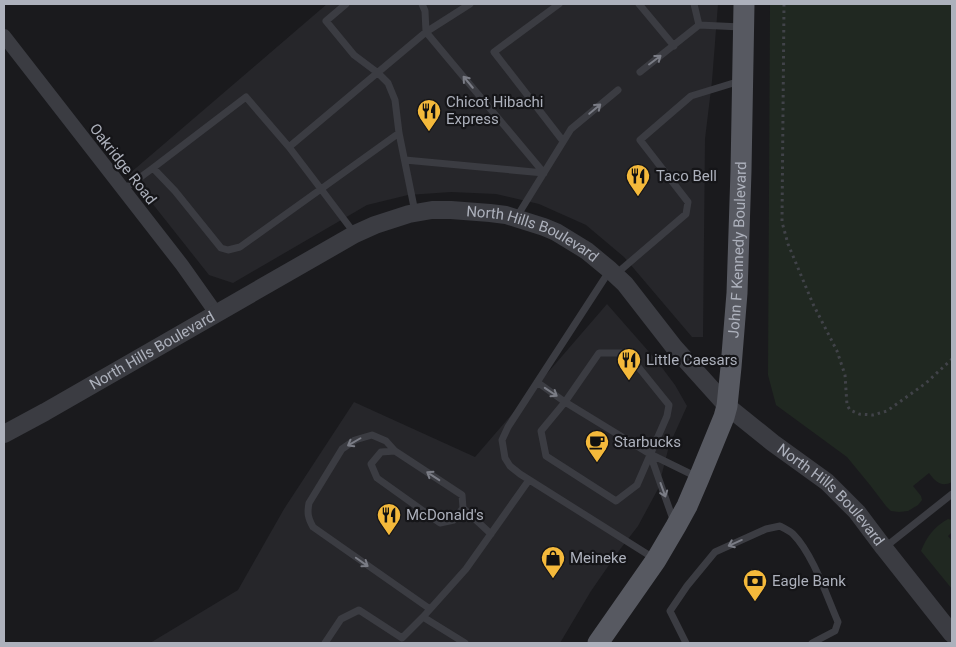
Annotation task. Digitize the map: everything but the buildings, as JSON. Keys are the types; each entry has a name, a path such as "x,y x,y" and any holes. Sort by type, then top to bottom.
{"main road":[{"name":"John F Kennedy Boulevard","path":"598,643 656,560 687,506 716,439 727,406 737,293 744,4"}],"street":[{"name":"Oakridge Road","path":"4,36 182,265 216,313"},
{"name":"North Hills Boulevard","path":"4,434 355,234 375,225 415,213 439,210 490,212 532,222 556,232 587,251 613,272 625,284 674,347 727,406 772,443 827,482 857,512 952,634"}],"lane":[{"path":"346,4 326,21 354,55 388,83 395,100 399,133 415,213"},
{"path":"422,4 425,11 426,32 544,173"},
{"path":"290,147 426,32 470,4"},
{"path":"559,4 494,52 563,141"},
{"path":"639,4 672,47"},
{"path":"694,4 699,25"},
{"path":"640,72 699,25 743,27"},
{"path":"656,560 520,474 510,466 505,458 502,440 508,427 537,382 613,272 686,214 688,202 640,140 691,96 743,81"},
{"path":"516,218 571,129 618,90"},
{"path":"123,190 246,97 290,147 355,234"},
{"path":"153,168 175,191 221,248 228,250 240,247 399,133"},
{"path":"405,160 544,173"},
{"path":"627,352 669,405 667,416 637,485 616,501 546,456 541,431 564,402 599,353 627,352"},
{"path":"537,382 564,402 650,454 699,478"},
{"path":"395,451 381,452 371,464 377,478 440,523 454,520 463,508 462,495 395,451 386,441 372,435 355,440 342,450 308,503 308,519 313,527 430,609"},
{"path":"650,454 676,526"},
{"path":"325,643 342,618 359,610 401,641 466,569 529,480"},
{"path":"884,548 952,494"},
{"path":"463,508 491,534"},
{"path":"686,643 670,611 693,579 715,552 766,529 780,526 792,533 801,544 816,572 838,622 835,632 812,643"},
{"path":"423,617 465,643"}],"path":[{"path":"784,4 782,222 788,244 813,304 837,351 845,375 847,405 850,410 859,414 887,411 926,383 952,359"}],"shaded area":[{"path":"327,4 718,4 705,139 703,337 692,337 624,257 586,225 539,204 496,194 451,192 408,195 367,205 233,283 209,275 129,174"},
{"path":"770,4 952,4 952,482 941,484 929,473 913,486 922,500 908,511 891,511 847,457 776,405 768,375"},
{"path":"607,304 657,361 675,385 687,406 669,446 658,489 638,526 591,591 560,643 150,643 238,590 284,509 354,402 475,457"},
{"path":"948,519 952,520 952,532 948,536 952,541 952,589 921,551 932,532"}],"place":[{"name":"Chicot Hibachi Express","path":"429,132"},
{"name":"Taco Bell","path":"638,197"},
{"name":"Little Caesars","path":"629,381"},
{"name":"Starbucks","path":"597,463"},
{"name":"McDonald's","path":"389,536"},
{"name":"Meineke","path":"553,579"},
{"name":"Eagle Bank","path":"755,602"}]}
